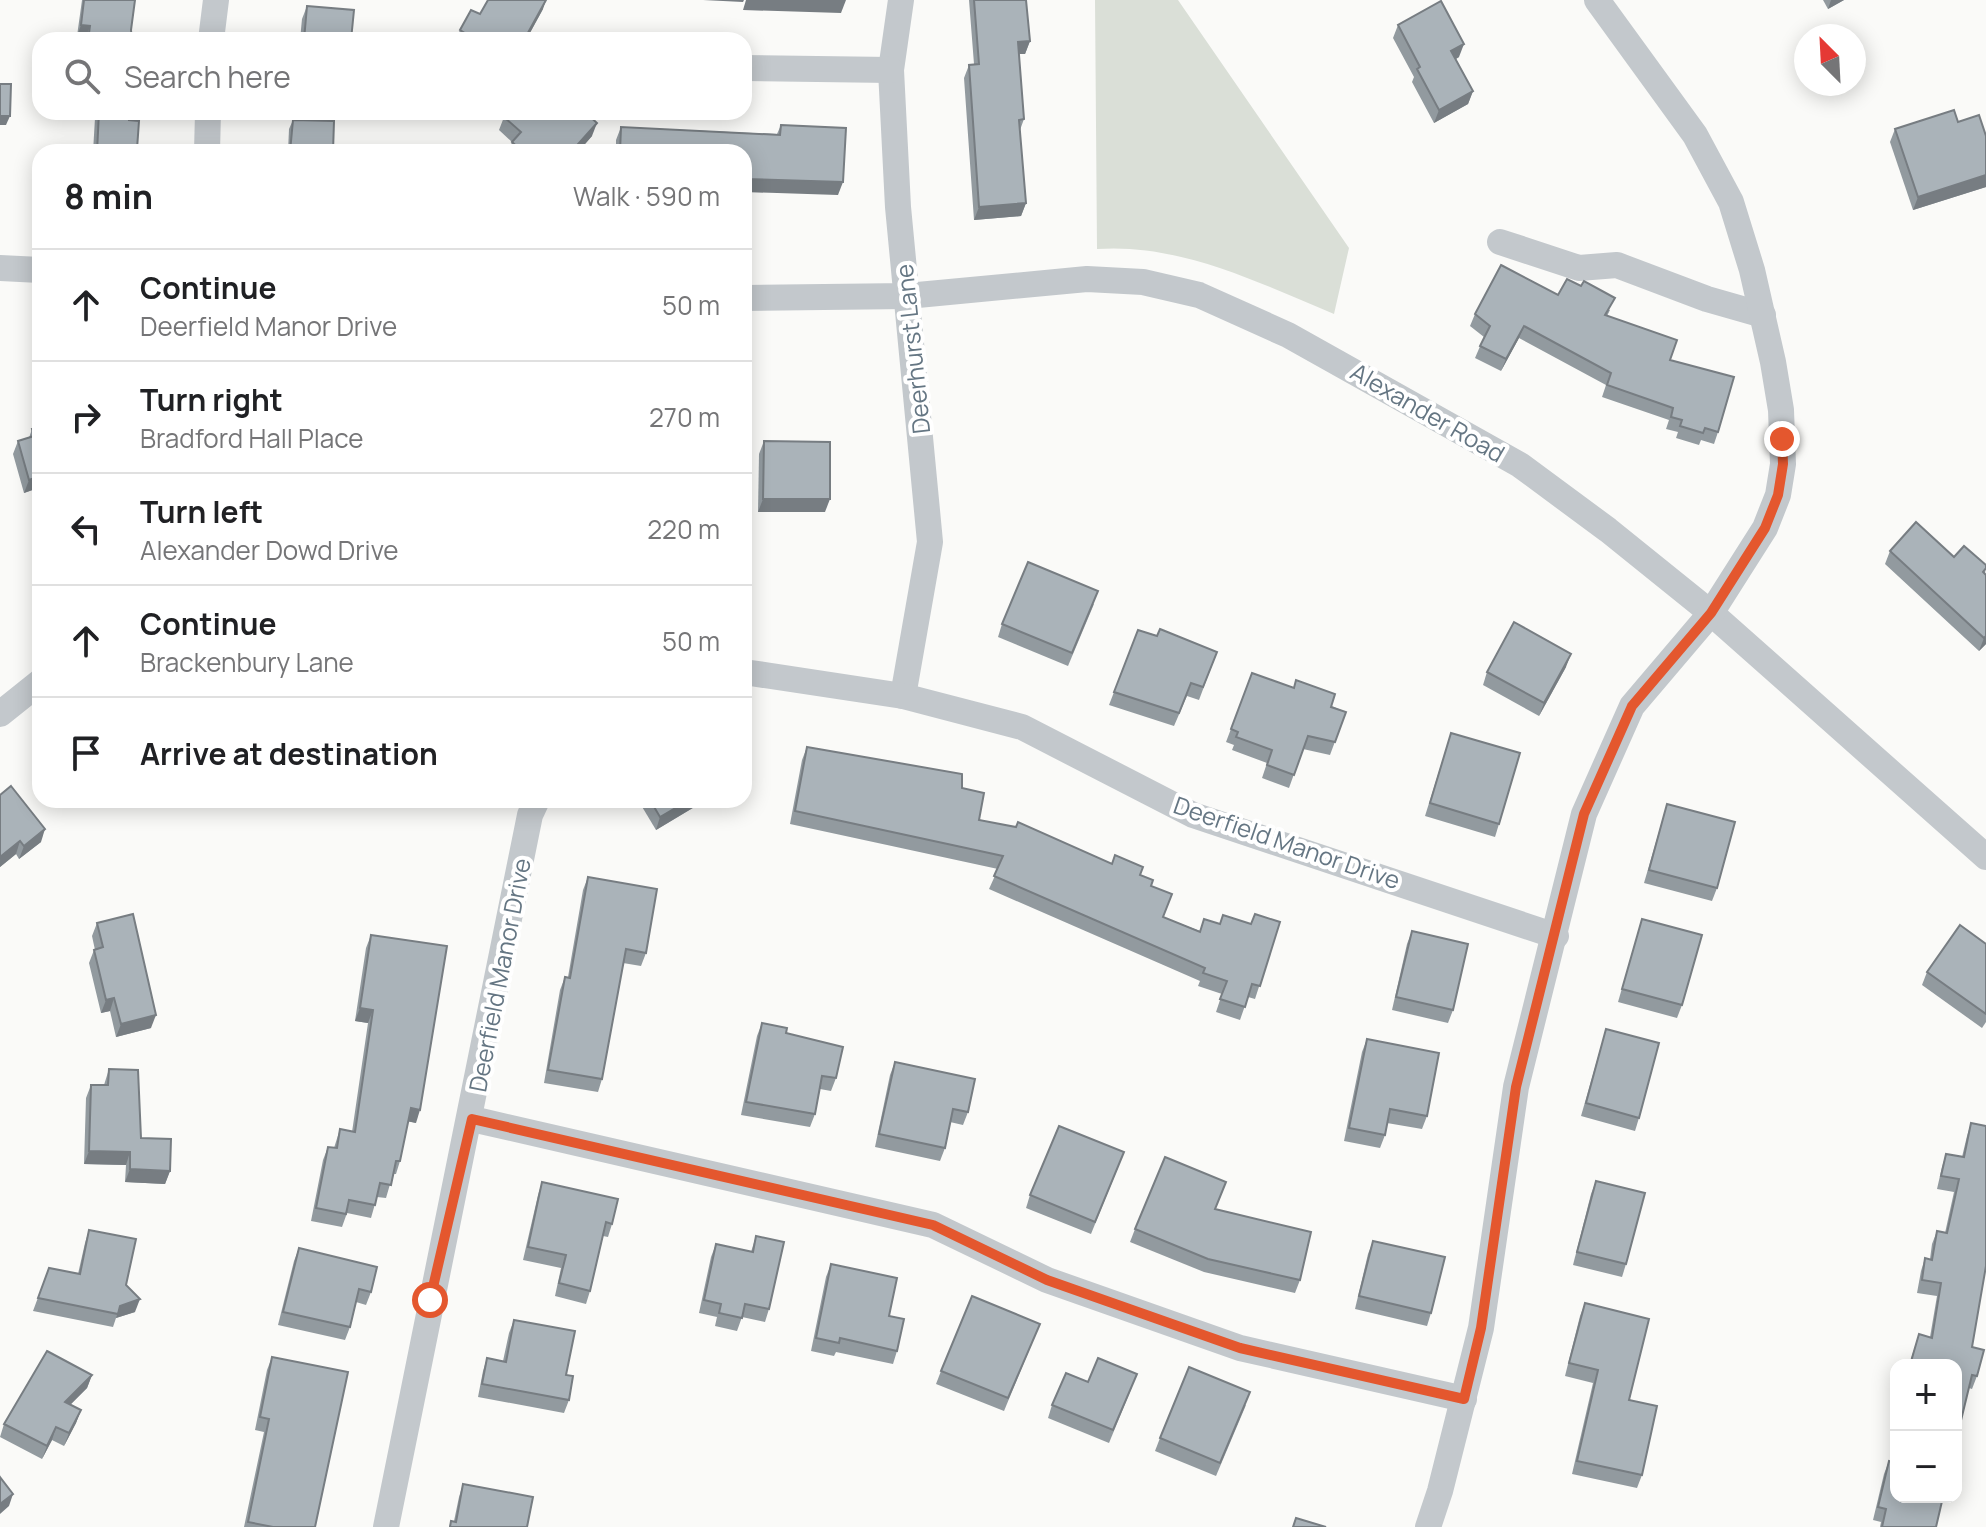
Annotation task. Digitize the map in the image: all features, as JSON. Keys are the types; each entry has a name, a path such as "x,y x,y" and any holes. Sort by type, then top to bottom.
{"street":[{"path":"212,32 216,0"},
{"name":"Deerhurst Lane","path":"901,0 891,70 907,296 930,542 903,696"},
{"path":"1428,1527 1481,1328 1516,1087 1584,814 1632,706 1711,613 1765,528 1778,495 1783,464 1781,410 1763,315 1741,231 1714,167 1597,0"},
{"path":"752,68 891,70"},
{"path":"207,144 208,120"},
{"path":"1500,242 1579,268 1617,265 1707,299 1763,315"},
{"path":"0,268 32,270"},
{"name":"Alexander Road","path":"752,298 907,296 1087,279 1143,282 1199,295 1331,356 1520,465 1711,613 1986,857"},
{"name":"Deerfield Manor Drive","path":"752,673 903,696 1022,727 1193,815 1556,936"},
{"path":"0,714 32,688"},
{"name":"Deerfield Manor Drive","path":"386,1527 430,1300 472,1119 533,808"},
{"path":"472,1119 933,1225 1047,1280 1240,1348 1464,1399"}],"shaded area":[{"path":"1095,0 1178,0 1349,248 1334,314 1248,278 1189,259 1158,252 1097,249"}],"building":[{"path":"84,0 135,0 131,32 89,32 90,26 81,25"},
{"path":"488,0 546,0 528,32 460,30 471,10 480,14"},
{"path":"974,0 1026,0 1030,41 1018,42 1024,119 1019,120 1026,203 979,207 969,65 979,64"},
{"path":"1441,1 1464,44 1451,51 1473,91 1439,110 1398,25"},
{"path":"307,6 354,10 352,32 305,32"},
{"path":"0,84 11,84 10,116 0,116"},
{"path":"1954,110 1958,122 1979,115 1986,136 1986,175 1918,197 1895,129"},
{"path":"99,120 139,121 137,144 97,144"},
{"path":"293,120 334,121 333,144 291,144"},
{"path":"507,120 594,120 597,123 578,144 514,144 512,142 521,132"},
{"path":"781,125 846,128 843,182 752,179 752,144 620,144 621,127 780,135"},
{"path":"1501,265 1558,295 1567,279 1581,286 1584,281 1615,298 1605,315 1677,340 1670,360 1734,377 1718,432 1705,428 1703,433 1680,426 1682,420 1671,417 1673,408 1607,385 1611,373 1524,326 1506,359 1480,346 1490,326 1475,314"},
{"path":"32,437 32,479 29,480 18,441"},
{"path":"764,441 830,442 830,499 763,499"},
{"path":"1916,522 1954,557 1964,546 1986,565 1983,572 1986,575 1984,638 1890,551"},
{"path":"1028,562 1098,591 1072,653 1002,624"},
{"path":"1514,622 1571,654 1544,703 1487,672"},
{"path":"1160,629 1217,652 1203,687 1191,683 1179,713 1114,692 1138,630 1157,636"},
{"path":"1252,673 1294,688 1296,680 1335,694 1331,707 1346,712 1335,742 1308,736 1294,775 1267,765 1272,750 1236,737 1238,732 1231,729"},
{"path":"1451,733 1520,753 1499,824 1430,803"},
{"path":"807,747 962,774 962,788 984,793 979,820 1016,827 1018,822 1112,864 1115,855 1143,867 1140,875 1153,880 1151,886 1172,894 1163,917 1200,932 1204,919 1220,924 1223,915 1251,924 1255,914 1280,922 1260,986 1252,984 1245,1007 1220,999 1227,981 1203,973 1205,968 994,876 1003,856 795,811"},
{"path":"11,786 45,829 24,846 20,841 0,857 0,795"},
{"path":"1667,804 1735,822 1717,888 1649,870"},
{"path":"655,808 675,808 660,817"},
{"path":"588,877 657,889 646,953 626,949 602,1079 548,1070 565,977 570,978"},
{"path":"133,914 156,1015 121,1024 114,998 106,1000 94,950 103,947 97,923"},
{"path":"1642,919 1702,935 1682,1005 1622,989"},
{"path":"1960,925 1986,944 1986,1014 1927,972"},
{"path":"1412,931 1468,944 1453,1010 1396,997"},
{"path":"371,935 447,946 420,1110 411,1108 400,1161 396,1161 391,1185 380,1183 375,1205 349,1200 346,1214 316,1208 328,1147 337,1148 340,1129 355,1132 373,1010 360,1008"},
{"path":"762,1023 787,1028 786,1033 843,1047 836,1078 822,1076 815,1114 746,1102"},
{"path":"1606,1029 1659,1043 1639,1118 1586,1103"},
{"path":"1367,1039 1439,1053 1427,1116 1390,1109 1385,1135 1349,1128"},
{"path":"895,1062 975,1079 968,1112 953,1109 945,1148 879,1134"},
{"path":"109,1069 138,1070 141,1138 171,1139 170,1171 130,1169 130,1152 89,1151 91,1085 108,1085"},
{"path":"1971,1123 1986,1126 1986,1266 1972,1347 1984,1350 1977,1376 1972,1375 1962,1416 1962,1359 1912,1359 1919,1334 1932,1338 1941,1283 1922,1280 1925,1258 1932,1260 1937,1231 1947,1233 1959,1179 1941,1176 1946,1154 1964,1157"},
{"path":"1059,1126 1124,1152 1095,1222 1030,1195"},
{"path":"1165,1157 1226,1182 1215,1209 1311,1232 1300,1280 1208,1259 1135,1229"},
{"path":"1596,1181 1645,1193 1626,1264 1577,1252"},
{"path":"542,1182 618,1199 612,1224 606,1222 590,1291 559,1283 566,1255 528,1247"},
{"path":"89,1230 136,1239 126,1285 140,1299 120,1306 118,1314 38,1298 49,1268 80,1274"},
{"path":"756,1236 784,1242 769,1309 745,1304 742,1318 719,1313 721,1304 704,1300 716,1244 753,1252"},
{"path":"1373,1241 1445,1257 1431,1313 1359,1296"},
{"path":"299,1248 377,1267 371,1292 359,1289 350,1327 283,1312"},
{"path":"831,1264 897,1278 889,1316 904,1319 897,1351 840,1338 839,1343 816,1338"},
{"path":"972,1296 1040,1324 1008,1398 941,1371"},
{"path":"1585,1303 1649,1319 1629,1400 1657,1406 1642,1475 1577,1461 1598,1370 1569,1363"},
{"path":"514,1320 575,1331 566,1375 573,1376 569,1400 482,1384 487,1358 506,1362"},
{"path":"47,1351 92,1375 65,1402 81,1410 69,1433 56,1427 47,1446 4,1424"},
{"path":"272,1357 348,1372 315,1527 273,1527 248,1522 269,1419 260,1417"},
{"path":"1098,1358 1137,1374 1113,1430 1052,1405 1066,1373 1088,1382"},
{"path":"1189,1367 1250,1392 1220,1463 1160,1438"},
{"path":"1889,1461 1890,1503 1942,1503 1936,1527 1882,1527 1886,1509 1878,1507"},
{"path":"0,1477 13,1494 0,1504"},
{"path":"463,1484 533,1497 527,1527 450,1527 451,1521 456,1522"},
{"path":"1296,1518 1326,1527 1293,1527"}],"route":[{"path":"430,1300 472,1119 933,1225 1047,1280 1240,1348 1464,1399 1481,1328 1516,1087 1584,814 1632,706 1711,613 1765,528 1778,495 1783,464 1782,439"}]}
